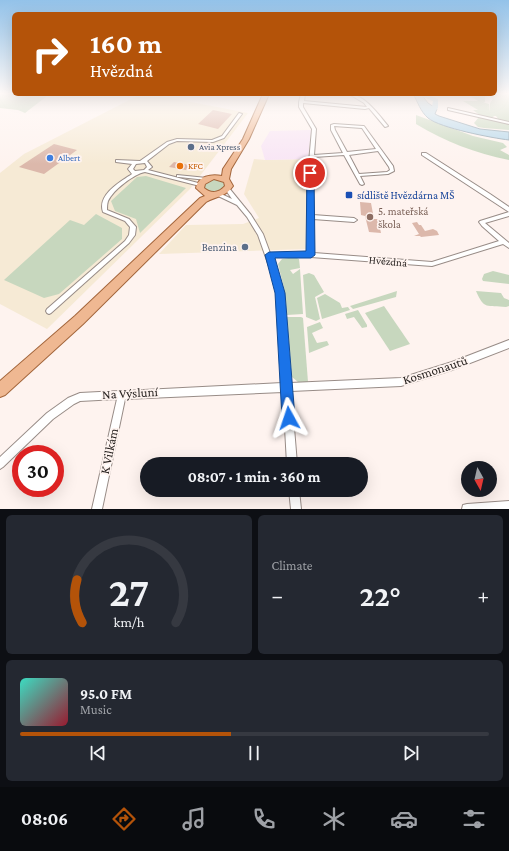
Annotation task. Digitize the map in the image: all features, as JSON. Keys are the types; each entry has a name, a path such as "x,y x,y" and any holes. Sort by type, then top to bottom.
{"main road":[{"path":"0,390 79,320 203,200 227,189 229,184 226,180 227,169 243,145 255,117"},
{"path":"159,243 197,198 200,186 211,178 250,128"},
{"path":"211,178 226,180"},
{"path":"200,186 205,193 214,194"}],"street":[{"path":"137,173 118,161 136,163 142,162 168,143 177,140 213,142 223,137 238,117"},
{"path":"306,117 314,129 309,184 311,255"},
{"path":"378,117 386,126"},
{"path":"485,117 509,122"},
{"path":"358,175 388,173 392,170 364,128 360,126 332,126 362,184"},
{"path":"311,156 379,150"},
{"path":"48,311 127,242 132,235 133,228 127,220 104,210 103,205 105,199 121,184 137,173 148,168 156,153"},
{"path":"424,154 509,210"},
{"path":"142,162 148,168 200,186"},
{"path":"121,184 130,168 136,163"},
{"path":"148,168 178,176 211,178"},
{"path":"227,189 257,228 269,255 280,293 291,457"},
{"path":"214,194 240,205"},
{"path":"509,214 482,222 509,246"},
{"path":"310,217 354,220"},
{"name":"Hvězdná","path":"269,255 311,255 432,264 503,242"},
{"name":"Kosmonautů","path":"286,388 401,382 452,366 509,344"},
{"name":"Na Výsluní","path":"0,464 57,410 73,398 122,394 286,388"},
{"name":"K Vilkám","path":"97,509 122,394"},
{"path":"295,497 296,509"},
{"path":"467,509 509,506"}],"shaded area":[{"path":"97,117 245,117 190,189 47,329 0,304 0,173 24,154"},
{"path":"311,130 308,159 265,160 261,146 270,131"},
{"path":"254,159 306,159 306,249 159,254 186,225 243,224 259,218 244,194"}],"green space":[{"path":"416,117 421,117 473,136 503,143 507,147 500,150 509,155 509,160 473,150 438,136 416,124"},
{"path":"479,117 509,123 509,130 478,127 474,123"},
{"path":"497,117 509,117 509,122 499,120"},
{"path":"146,176 186,188 140,233 136,219 115,211 111,201 137,177"},
{"path":"214,179 223,181 225,187 215,192 204,189 204,184"},
{"path":"96,214 122,228 122,239 59,294 44,298 4,280 70,220 84,225"},
{"path":"295,257 299,259 300,268 290,270 293,274 300,269 303,314 287,315 284,288 278,264 282,259"},
{"path":"493,271 509,275 509,284 483,281 482,279 484,274"},
{"path":"309,273 314,275 324,292 315,297 320,319 316,321 306,317 303,275"},
{"path":"397,291 396,297 353,309 350,306"},
{"path":"476,291 501,293 504,298 509,300 509,306 490,306 484,304"},
{"path":"325,294 340,303 342,308 348,307 350,310 322,319 317,298"},
{"path":"384,306 410,344 390,351 365,313"},
{"path":"358,310 367,327 362,328 354,317 347,319 345,314"},
{"path":"287,317 303,318 308,382 298,382 292,377"},
{"path":"320,322 323,328 312,333 317,343 327,341 329,345 309,353 307,327"}],"water":[{"path":"427,117 441,117 480,129 509,132 509,140 467,132 434,122"}],"building":[{"path":"206,117 229,117 218,129 198,124"},
{"name":"Albert","path":"54,144 77,150 44,174 19,167"},
{"name":"KFC","path":"174,162 190,165 186,170 169,167"},
{"name":"5. mateřská škola","path":"360,202 371,203 374,219 378,219 381,233 369,232 365,216 361,215"},
{"path":"417,222 425,231 433,229 437,231 439,235 421,237 414,236 419,234 412,223"}],"place":[{"name":"Avia Xpress","path":"191,147"},
{"name":"Albert","path":"50,158"},
{"name":"KFC","path":"180,166"},
{"name":"sídliště Hvězdárna MŠ","path":"349,195"},
{"name":"5. mateřská škola","path":"370,217"},
{"name":"Benzina","path":"245,247"}],"route":[{"path":"289,418 280,293 276,274 269,255 311,255 310,173"}]}
